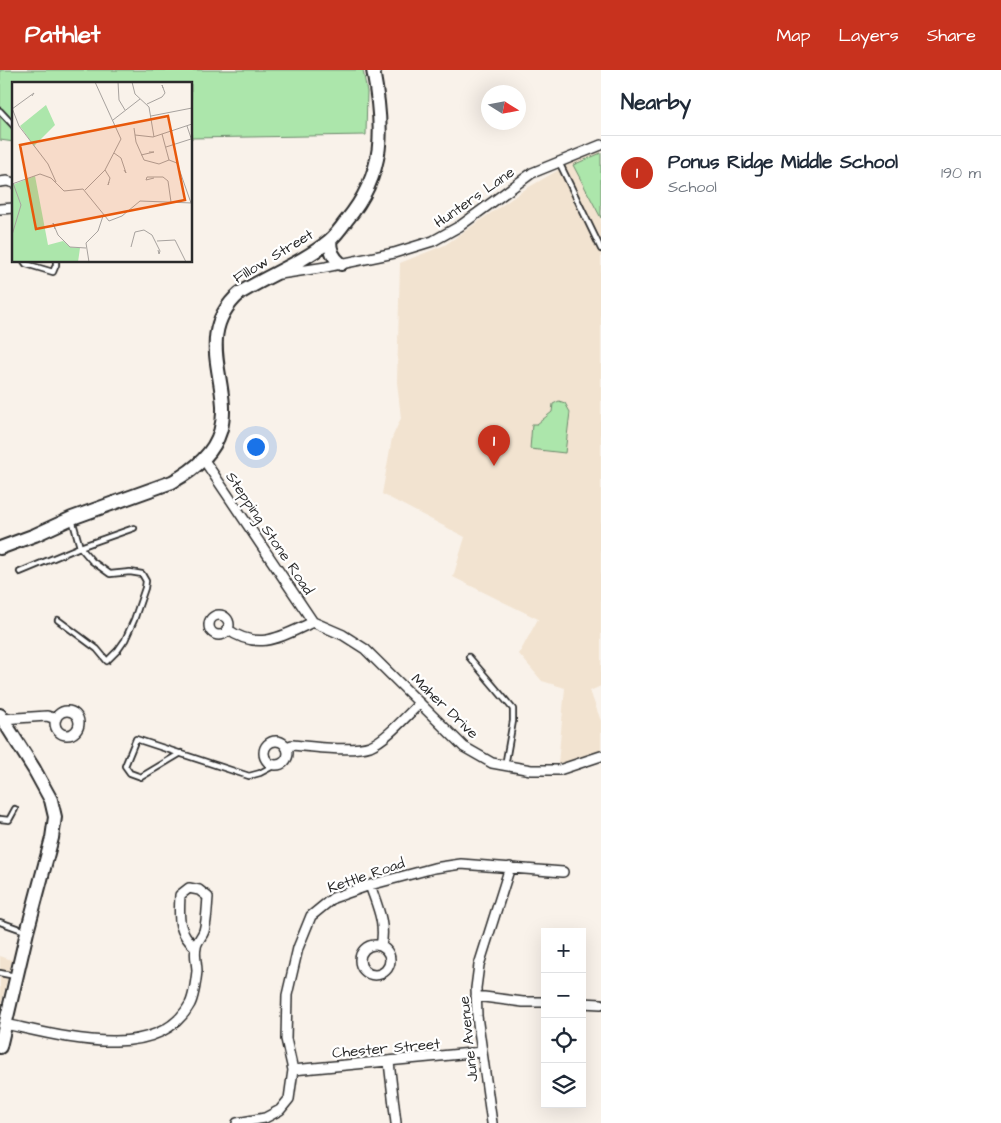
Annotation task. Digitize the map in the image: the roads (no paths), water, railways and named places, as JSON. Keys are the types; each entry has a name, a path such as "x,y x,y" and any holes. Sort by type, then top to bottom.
{"street":[{"name":"Fillow Street","path":"3,544 35,535 72,518 172,482 186,475 204,460 217,440 223,419 223,398 215,350 215,336 222,314 232,300 248,288 309,255 330,240 353,213 374,173 380,136 378,96 373,70"},
{"name":"Hunters Lane","path":"270,276 394,253 433,241 460,226 523,179 541,169 601,144"},
{"path":"330,240 330,248 334,258 341,264"},
{"name":"Stepping Stone Road","path":"204,460 313,622"},
{"path":"227,630 239,638 256,642 275,639 313,622"},
{"name":"Maher Drive","path":"313,622 343,635 366,649 464,747 492,763 531,770 559,770 601,756"},
{"path":"286,747 292,745 358,749 371,745 383,737 420,703"},
{"path":"1,717 47,716 56,719"},
{"path":"1,717 51,800 55,817 52,838 1,1042"},
{"path":"276,741 284,744 286,747 287,757 280,764 271,764 266,758 266,747 272,742 276,741"},
{"name":"Kettle Road","path":"237,1123 266,1118 280,1110 290,1099 293,1070 286,1038 287,995 298,948 311,916 333,898 370,885 434,868 461,864 562,872"},
{"name":"June Avenue","path":"492,1123 477,1016 476,996 479,965 510,867"},
{"path":"370,885 384,932 381,946"},
{"path":"5,1024 82,1040 132,1040 158,1033 177,1022 190,1003 197,973 196,947 203,932 207,916 208,897 199,890 189,888 180,895 181,928 186,939 196,947"},
{"path":"476,996 523,1002 541,1002"},
{"path":"586,1003 601,1004"},
{"name":"Chester Street","path":"293,1070 482,1052"},
{"path":"389,1062 396,1123"}],"lane":[{"path":"0,111 12,124"},
{"path":"559,162 601,249"},
{"path":"25,262 53,272 56,262"},
{"path":"58,620 97,649 107,660 125,640 143,596 146,581 142,574 130,572 110,574 92,562 80,547 72,518"},
{"path":"20,572 80,547 134,528"},
{"path":"469,657 513,709 513,720 504,766"},
{"path":"181,753 141,777 130,774 125,766 136,739 181,753 249,776 260,774 275,765"},
{"path":"0,819 9,820 15,809"},
{"path":"0,922 27,932"},
{"path":"0,973 17,976"}],"place":[{"name":"Ponus Ridge Middle School","path":"494,466"}]}
